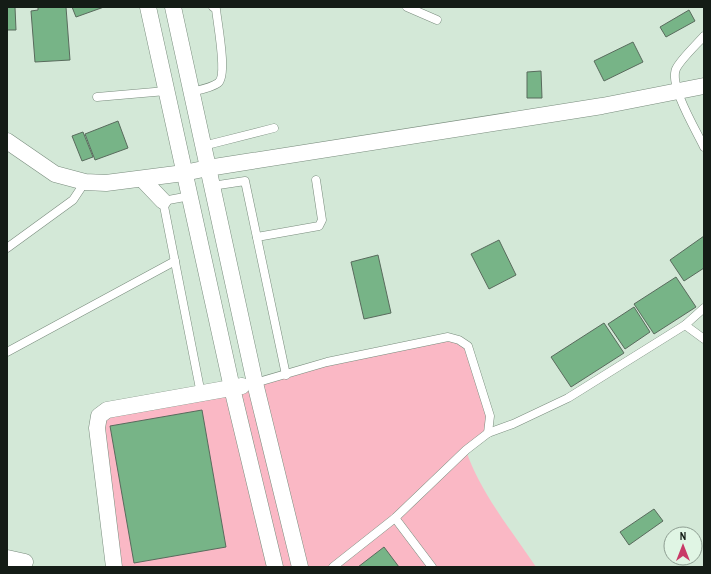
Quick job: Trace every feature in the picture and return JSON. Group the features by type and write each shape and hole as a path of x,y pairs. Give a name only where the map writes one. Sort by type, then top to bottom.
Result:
{"street":[{"path":"148,7 232,388 274,567"},
{"path":"172,7 255,383 300,567"},
{"path":"7,141 55,174 85,182 106,183 184,173 594,107 704,86"},
{"path":"142,179 163,201"},
{"path":"114,567 97,428 99,416 107,410 255,383"},
{"path":"7,558 24,562"}],"lane":[{"path":"191,92 219,83 222,78 223,67 216,9 213,7"},
{"path":"407,7 437,20"},
{"path":"704,36 676,69 675,75 677,91 704,146"},
{"path":"97,97 166,91"},
{"path":"203,146 274,128"},
{"path":"257,237 319,226 322,220 316,180"},
{"path":"212,186 245,181 286,375"},
{"path":"7,248 73,200 85,182"},
{"path":"190,196 163,201 201,394"},
{"path":"7,352 175,261"},
{"path":"333,567 395,518 466,450 488,433 512,424 568,398 685,325 704,308"},
{"path":"685,325 704,339"},
{"path":"255,383 327,362 448,337 459,340 468,346 490,416 488,433"},
{"path":"395,518 432,567"}],"shaded area":[{"path":"448,337 468,346 490,416 488,433 466,450 479,481 536,567 114,567 97,428 107,410"}],"building":[{"path":"7,7 15,7 16,30 7,30"},
{"path":"38,7 66,7 70,60 35,62 31,11 38,10"},
{"path":"72,7 104,7 76,17"},
{"path":"689,10 695,21 666,37 660,27"},
{"path":"633,42 643,62 604,81 594,61"},
{"path":"541,71 542,98 527,98 527,72"},
{"path":"118,121 128,148 95,160 85,134"},
{"path":"83,132 93,157 82,161 72,136"},
{"path":"704,236 704,268 684,281 670,260"},
{"path":"499,240 516,275 489,289 471,254"},
{"path":"378,255 391,313 364,319 351,262"},
{"path":"676,277 696,307 654,334 634,304"},
{"path":"634,307 650,332 625,349 608,324"},
{"path":"604,323 624,353 571,387 551,357"},
{"path":"202,410 226,547 134,563 110,426"},
{"path":"654,509 663,521 629,545 620,532"},
{"path":"384,547 399,567 358,567"}]}
